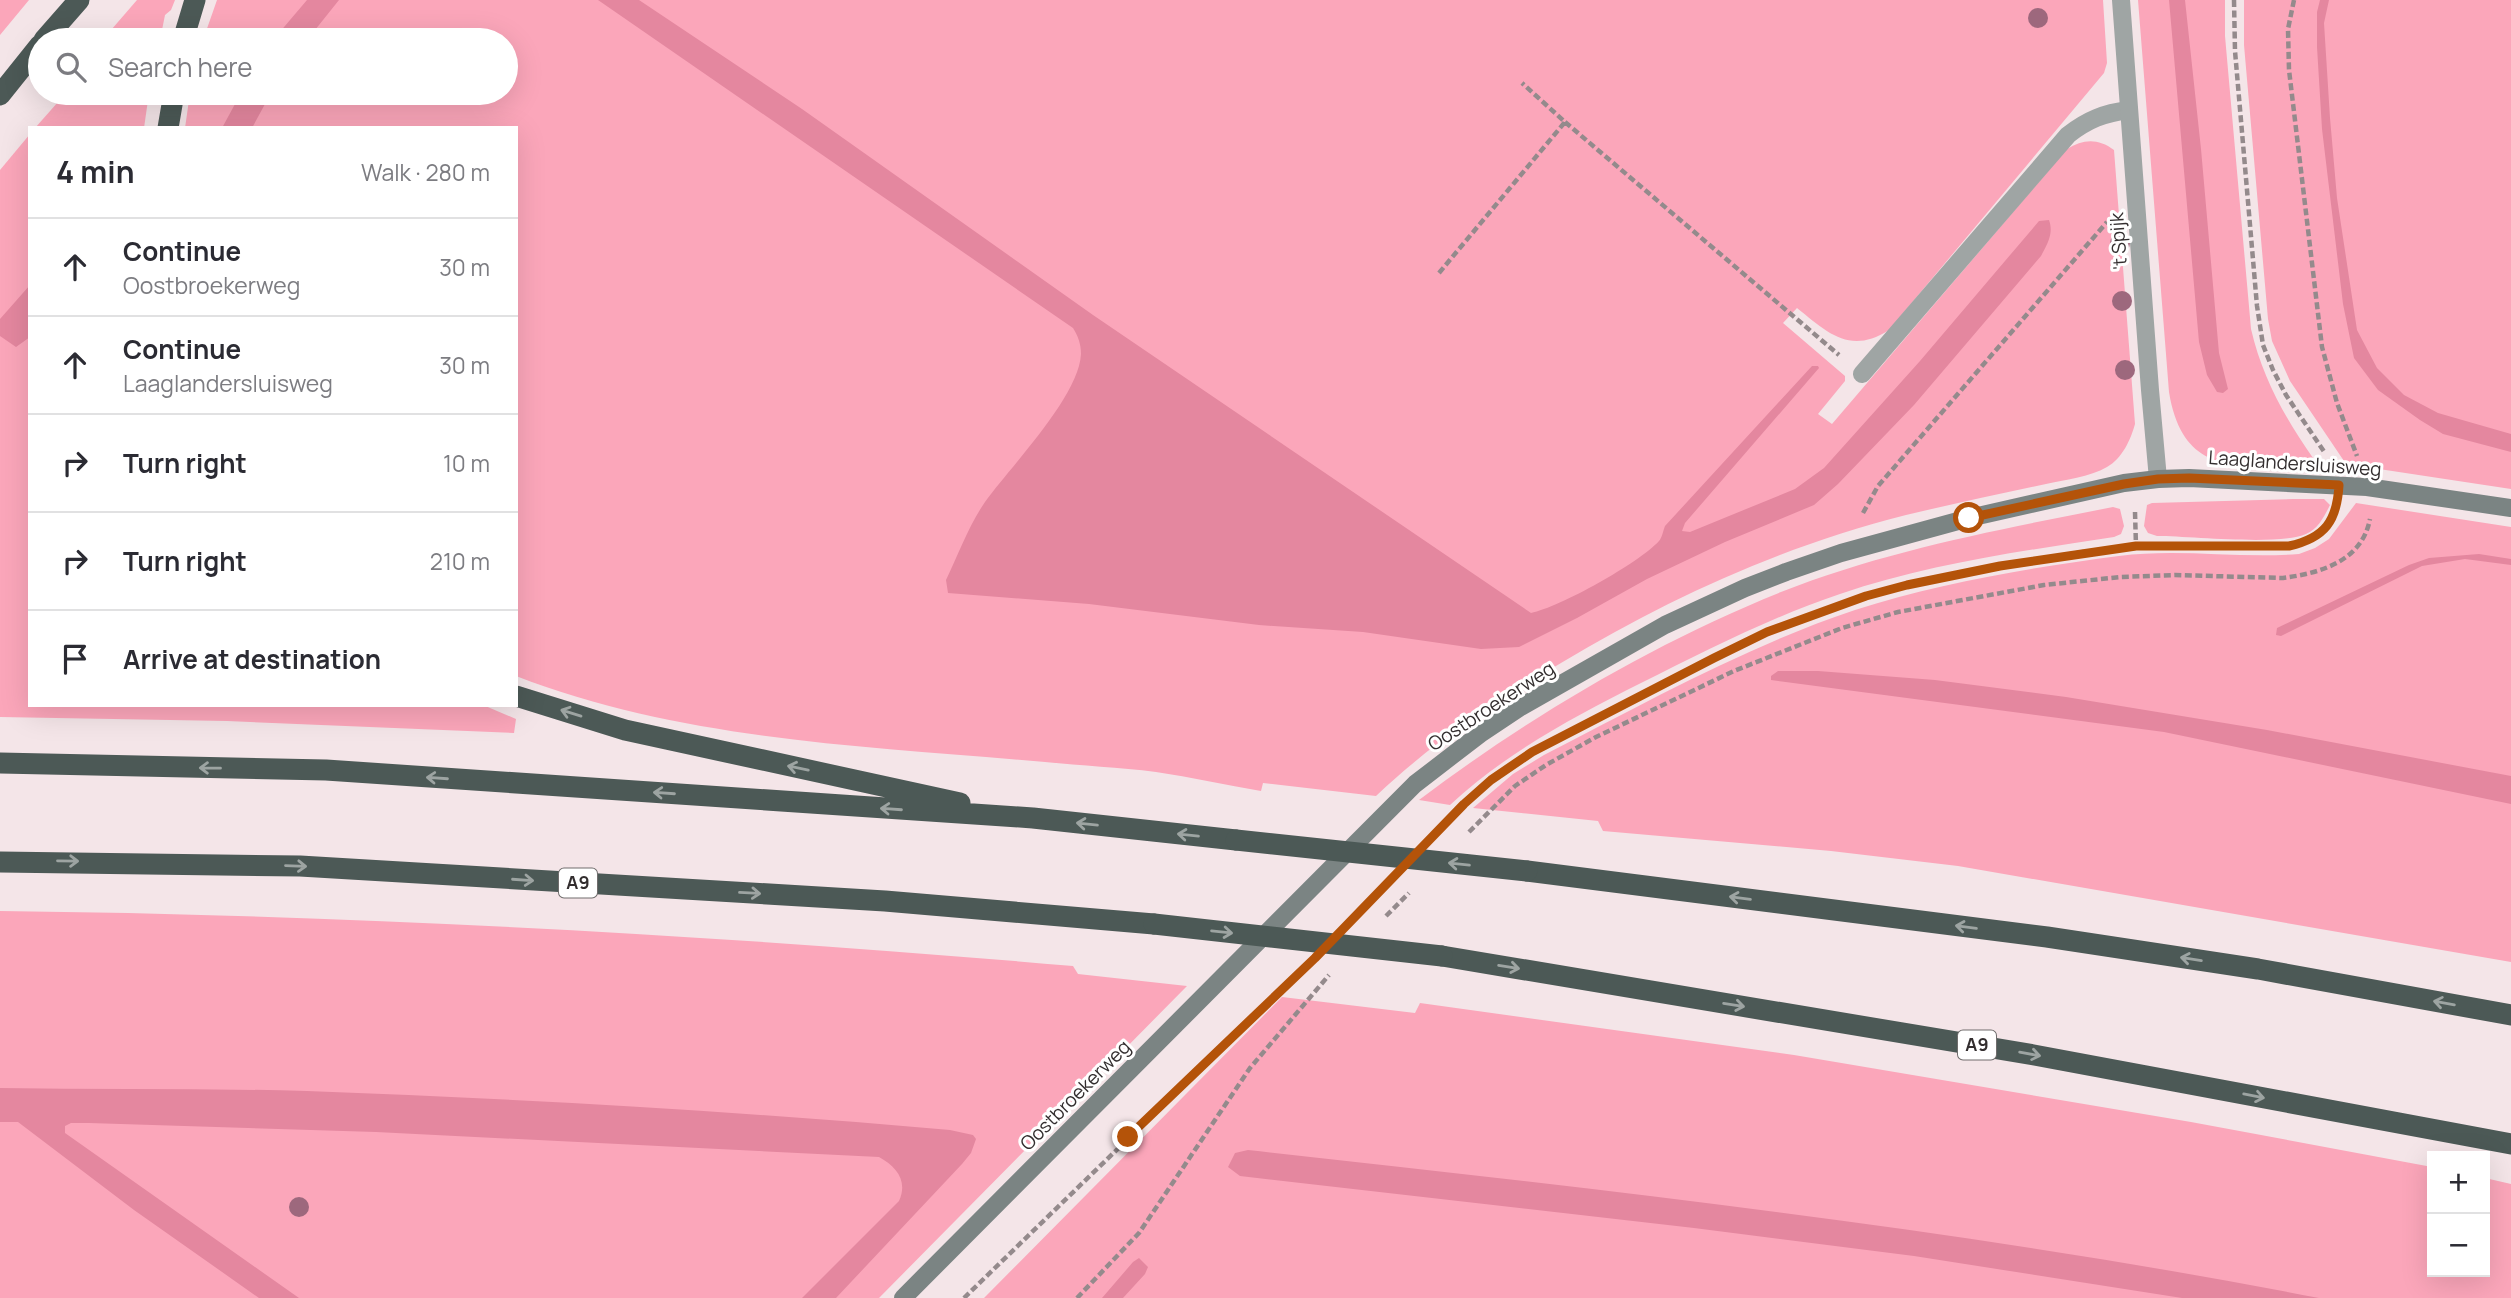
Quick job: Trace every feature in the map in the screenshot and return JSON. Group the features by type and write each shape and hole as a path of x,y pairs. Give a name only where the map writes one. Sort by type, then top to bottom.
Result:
{"highway":[{"path":"54,28 79,0"},
{"path":"187,28 195,0"},
{"path":"0,94 28,60"},
{"path":"168,126 172,105"},
{"path":"518,697 625,730 1033,818"},
{"path":"0,763 326,770 1033,818 1527,872 2047,937 2272,972 2511,1015"},
{"name":"A9","path":"0,862 314,867 885,901 1154,924 1442,956 2034,1055 2511,1144"}],"street":[{"name":"'t Spijk","path":"2121,0 2158,479"},
{"path":"1862,374 2068,135 2108,112 2129,110"},
{"name":"Laaglandersluisweg","path":"2158,479 2189,478 2367,487 2511,508"},
{"name":"Oostbroekerweg","path":"903,1298 1406,793 1447,758 1519,708 1665,625 1745,588 1841,553 1969,518 2158,479"}],"path":[{"path":"1436,833 1491,780 1532,752 1767,632 1814,614 1907,585 2083,552 2136,546 2289,546 2318,536 2334,517 2339,485 2328,456 2286,395 2263,345 2235,51 2234,0"},
{"path":"1468,833 1515,786 1596,737 1734,671 1842,628 1898,612 2044,585 2122,577 2212,575 2283,578 2335,565 2349,556 2367,533 2371,508 2367,487 2337,403 2322,347 2289,70 2288,29 2294,0"},
{"path":"1522,83 1862,374"},
{"path":"1439,273 1565,122"},
{"path":"1841,553 1878,486 2135,190"},
{"path":"1353,919 1390,881"},
{"path":"1380,922 1409,893"},
{"path":"964,1298 1306,966"},
{"path":"1077,1298 1139,1233 1250,1068 1332,972"}],"shaded area":[{"path":"0,0 29,0 0,35"},
{"path":"137,0 175,0 171,10 165,15 162,28 113,28"},
{"path":"217,0 2103,0 2107,63 2104,73 1889,330 1863,341 1851,341 1829,333 1797,308 1783,323 1845,376 1845,381 1818,414 1832,424 2067,149 2079,143 2102,143 2114,150 2135,424 2117,459 2093,473 1860,528 1771,558 1685,596 1602,639 1487,709 1420,758 1376,796 1263,783 1261,791 1142,770 844,745 710,728 644,715 580,698 518,677 518,126 185,126 188,105 518,105 518,28 207,28"},
{"path":"307,0 339,0 317,28 283,28"},
{"path":"598,0 639,0 802,109 1093,315 1531,613 1579,593 1649,550 1660,540 1665,526 1812,366 1819,368 1685,523 1682,531 1690,532 1795,489 1824,468 1920,361 2039,221 2049,220 2050,234 2041,256 1914,405 1838,484 1814,505 1725,542 1647,579 1519,647 1481,649 1363,632 1259,625 1089,604 948,593 946,580 979,511 1042,431 1069,390 1081,354 1075,331"},
{"path":"2138,0 2225,0 2225,36 2251,329 2261,364 2276,396 2313,458 2313,463 2308,467 2238,466 2218,461 2201,453 2187,440 2176,420 2169,392"},
{"path":"2169,0 2185,0 2219,353 2228,389 2223,393 2217,392 2207,375 2199,342"},
{"path":"2244,0 2511,0 2511,489 2346,464 2290,381 2272,341 2268,319 2244,45"},
{"path":"2320,0 2329,0 2324,23 2330,118 2337,198 2357,330 2377,368 2404,395 2438,413 2511,434 2511,452 2443,434 2378,390 2354,358 2343,304 2322,129 2317,47 2317,12"},
{"path":"55,105 147,105 144,126 37,126"},
{"path":"234,105 264,105 253,126 223,126"},
{"path":"28,136 28,707 488,707 516,719 514,733 227,721 0,717 0,170"},
{"path":"28,287 28,338 16,347 0,336 0,319"},
{"path":"2324,499 2330,505 2314,529 2293,538 2256,540 2157,536 2148,533 2144,526 2147,505 2152,503"},
{"path":"2356,503 2511,527 2511,962 1958,866 1831,851 1603,831 1598,821 1473,808 1513,774 1620,715 1736,658 1855,610 1986,577 2119,556 2164,553 2299,554 2329,539"},
{"path":"2113,507 2120,509 2124,526 2121,534 2114,537 1907,574 1789,613 1690,659 1565,723 1494,769 1450,805 1419,800 1504,740 1593,684 1733,612 1821,577 1903,552"},
{"path":"2479,554 2511,559 2511,565 2465,559 2422,566 2281,636 2276,635 2277,628 2409,565 2429,558"},
{"path":"1778,671 1818,671 1935,680 2066,697 2267,730 2511,776 2511,804 2164,732 1771,680 1771,676"},
{"path":"0,911 403,922 671,936 1073,966 1078,974 1187,986 879,1298 0,1298"},
{"path":"1282,997 1415,1013 1420,1003 1794,1055 2191,1122 2427,1166 2427,1277 2490,1277 2490,1179 2511,1184 2511,1298 984,1298"},
{"path":"0,1088 307,1091 548,1102 709,1111 950,1130 973,1135 976,1139 971,1153 962,1164 836,1298 802,1298 899,1201 902,1187 899,1175 879,1157 376,1132 89,1123 71,1123 65,1126 65,1133 299,1298 259,1298 134,1210 18,1122 0,1122"},
{"path":"1248,1150 1651,1196 1919,1231 2186,1273 2319,1298 2182,1298 1914,1256 1240,1176 1228,1167 1235,1153"},
{"path":"1139,1258 1148,1267 1123,1298 1102,1298 1133,1262"}],"route":[{"path":"1128,1137 1315,958 1464,804 1491,780 1532,752 1767,632 1866,596 2000,566 2113,548 2169,545 2289,546 2304,543 2318,536 2334,517 2339,485 2158,479 1969,518"}]}
